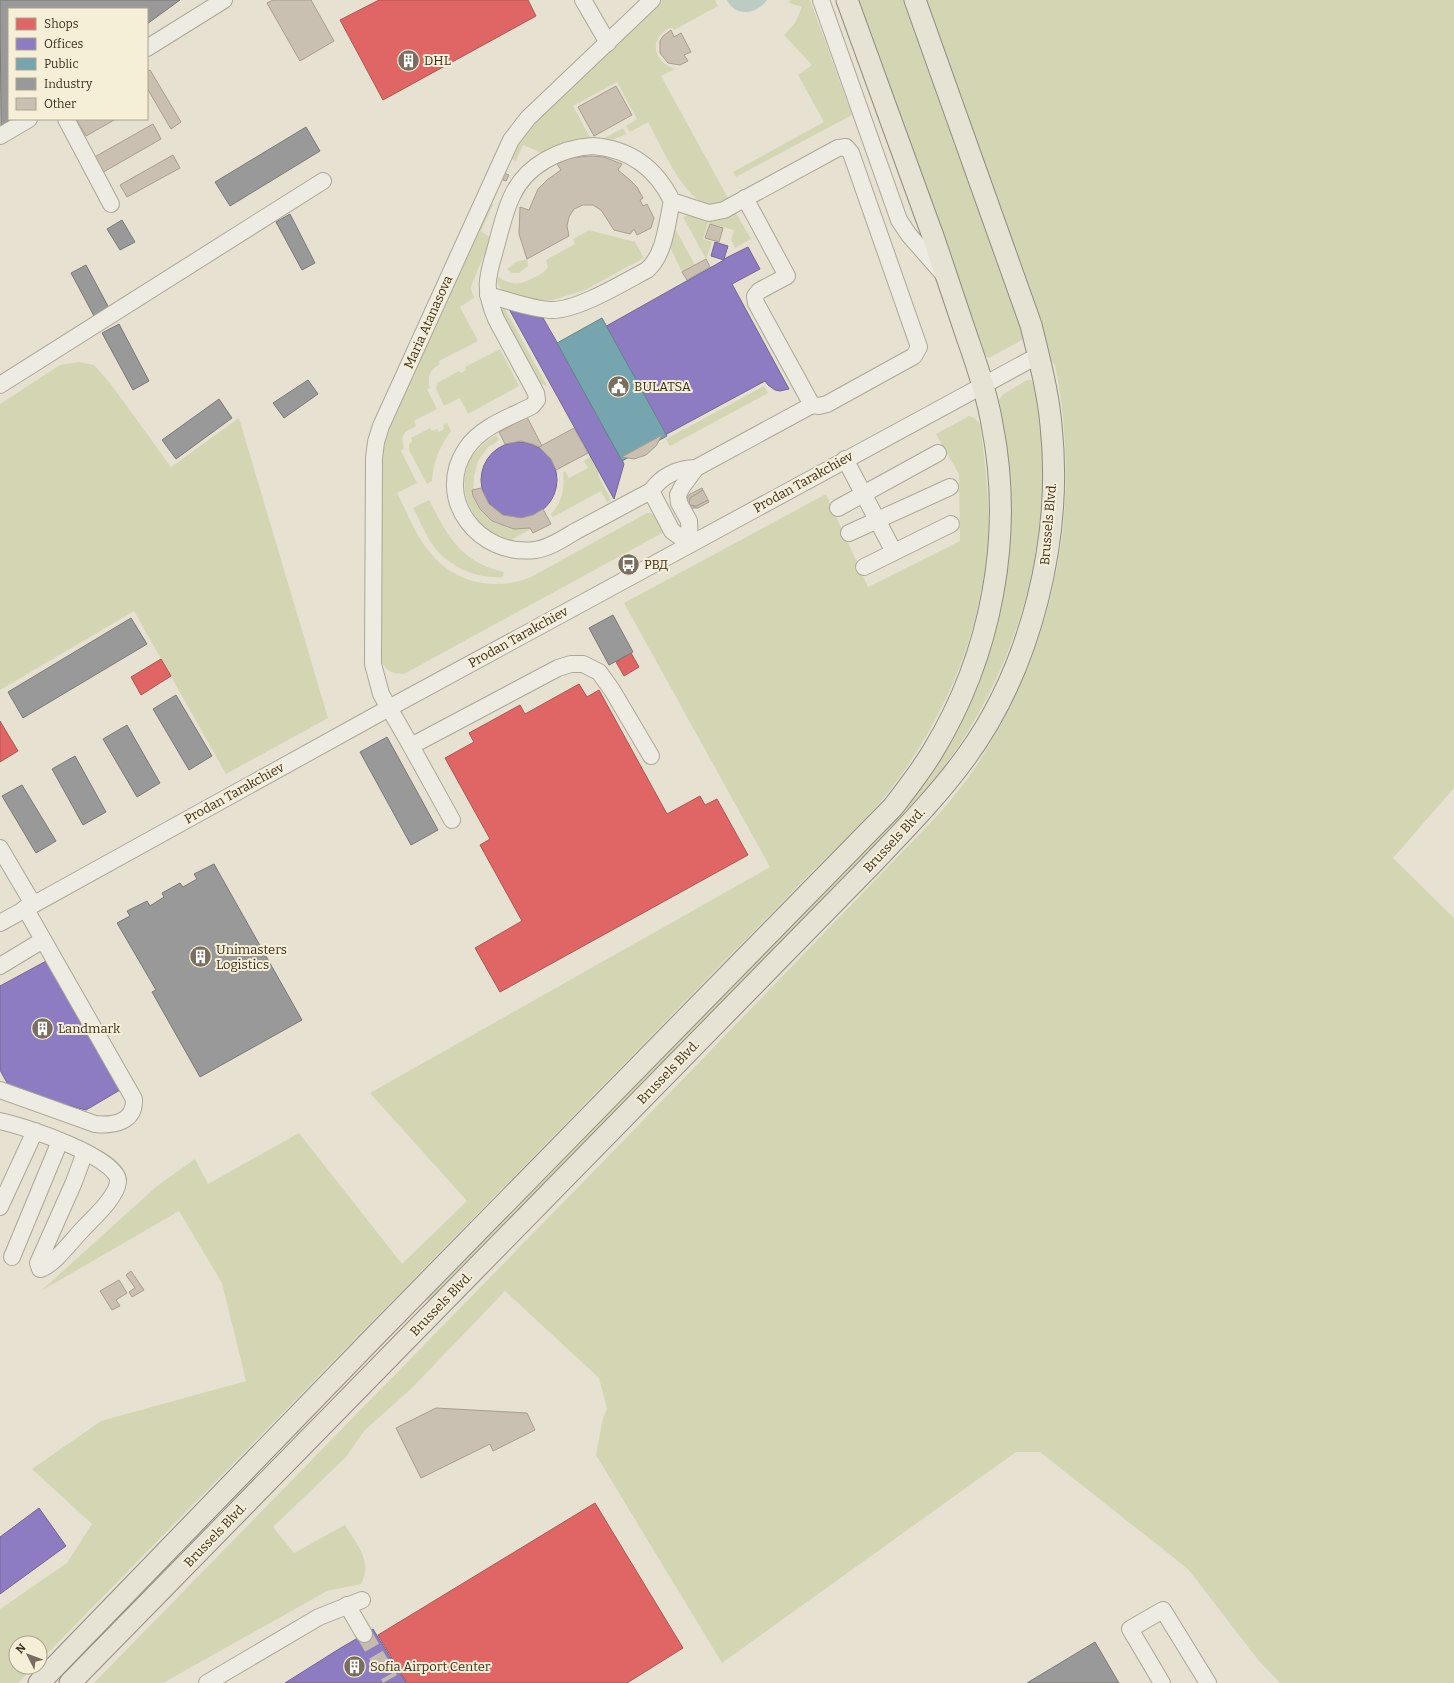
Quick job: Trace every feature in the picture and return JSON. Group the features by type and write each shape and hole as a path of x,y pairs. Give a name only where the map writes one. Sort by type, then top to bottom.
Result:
{"main road":[{"name":"Brussels Blvd.","path":"39,1683 374,1337 883,818 907,789 933,751 955,710 974,665 987,622 998,559 1001,513 1000,473 993,424 983,384 949,281 847,0"},
{"name":"Brussels Blvd.","path":"70,1683 868,868 934,798 970,751 993,712 1013,670 1028,631 1042,578 1048,547 1052,499 1051,426 1039,355 1025,307 915,0"}],"street":[{"path":"582,0 608,43"},
{"name":"Maria Atanasova","path":"452,820 381,694 374,664 374,458 376,442 381,426 511,140 518,128 652,0"},
{"path":"821,0 899,220 909,235 949,281"},
{"path":"148,47 224,1"},
{"path":"0,136 27,120"},
{"path":"67,120 111,204"},
{"path":"690,544 689,521 679,503 678,495 696,468 812,405 819,406 827,404 914,356 918,350 919,344 849,149 846,147 838,148 724,210 709,213 672,200 657,176 638,159 622,151 593,146 569,150 548,158 524,177 512,196 490,266 487,282 488,295 496,319 537,397 537,400 532,406 479,435 466,448 456,474 457,492 462,512 472,527 484,538 499,546 517,550 538,550 556,542 651,491 656,484 671,474 687,468 696,468"},
{"path":"0,386 323,181"},
{"path":"490,187 512,196"},
{"path":"745,198 787,276 759,291 755,296 756,302 812,405"},
{"path":"488,295 541,309 553,310 563,309 594,298 647,270 654,264 659,256 672,200"},
{"name":"Prodan Tarakchiev","path":"0,923 389,708 983,384 1039,355"},
{"path":"838,508 938,453"},
{"path":"846,459 894,552"},
{"path":"849,533 950,487"},
{"path":"651,491 672,530 690,544"},
{"path":"864,567 950,524"},
{"path":"411,746 558,668 572,664 583,664 599,672 612,690 651,756"},
{"path":"0,848 29,906 43,940 134,1099 133,1109 124,1121 110,1125 95,1124 0,1090"},
{"path":"0,966 43,940"},
{"path":"1,1124 34,1131 60,1140 84,1152 102,1161 115,1172 119,1180 110,1200 48,1265 40,1269 38,1263 68,1195 84,1152"},
{"path":"0,1207 34,1131"},
{"path":"12,1257 60,1140"},
{"path":"207,1683 319,1617 362,1600"},
{"path":"347,1605 364,1634"},
{"path":"1162,1683 1130,1629 1163,1610 1208,1683"}],"green space":[{"path":"662,0 715,0 718,6 674,30 672,27 664,31 656,43 656,49 661,60 675,69 661,76 728,198 712,204 707,204 698,200 681,181 673,169 648,122 630,132 626,126 637,119 617,82 573,106 591,139 566,143 542,153 523,145 516,161 509,158 516,143 532,123"},
{"path":"790,0 810,0 852,115 736,177 733,172 824,122 798,75 812,65 784,35 795,23 802,7 789,3"},
{"path":"857,0 905,0 1025,334 1022,340 989,358 984,355"},
{"path":"924,0 1454,0 1454,788 1393,858 1454,918 1454,1683 1280,1683 1259,1661 1188,1569 1040,1452 1016,1452 722,1663 596,1455 603,1418 607,1409 599,1378 505,1291 412,1388 364,1431 346,1457 273,1527 294,1553 345,1525 362,1553 364,1560 364,1576 361,1584 327,1591 163,1683 94,1683 629,1135 935,818 959,790 975,768 1006,715 1028,668 1045,620 1056,570 1064,520 1066,469 1063,417 1055,365 1052,362 1027,285"},
{"path":"623,128 626,134 606,141 599,141"},
{"path":"490,202 493,205 481,231 491,238 472,284 471,288 474,298 460,307 478,341 439,361 440,364 430,374 430,388 427,389 437,409 414,421 416,426 405,432 402,438 404,448 401,451 417,483 397,493 415,530 428,550 449,570 475,582 489,584 517,582 531,577 647,513 654,515 664,532 404,674 396,673 388,670 381,661 382,457 385,436"},
{"path":"736,213 751,239 735,248 731,240 734,230 708,223 703,239 712,242 706,259 683,217 689,215 713,221 729,217"},
{"path":"672,223 695,265 682,272 671,249"},
{"path":"589,230 635,242 644,258 585,290 553,300 534,300 506,292 498,284 497,280 499,277 508,282 521,283 541,274 548,267 546,260 575,244 573,239"},
{"path":"527,259 528,266 519,273 512,273 507,269 516,262"},
{"path":"499,305 501,309 504,307 547,386 539,383 499,310"},
{"path":"500,349 519,386 468,414 460,398 444,406 436,389 437,383 459,371 461,373 466,370 465,367"},
{"path":"79,362 94,365 110,383 171,467 239,418 328,718 226,774 134,611 0,690 0,404 60,365"},
{"path":"1027,380 1031,380 1035,386 1041,443 1042,499 1035,553 1023,607 1005,658 981,708 952,756 917,801 431,1302 427,1299 894,819 1000,606 1009,552 1011,493 1009,462 999,400 1002,395"},
{"path":"764,386 768,393 670,446 666,439"},
{"path":"969,416 975,418 980,425 988,495 988,537 985,571 970,638 958,671 928,733 890,790 856,829 794,890 48,1653 48,1635 8,1635 8,1675 26,1675 18,1683 0,1683 0,1609 67,1563 92,1524 32,1469 101,1421 246,1381 222,1283 179,1211 41,1291 157,1186 195,1159 208,1184 299,1133 402,1264 467,1201 370,1093 770,867 624,603 826,494 868,587 960,541 959,474 936,434"},
{"path":"447,423 451,431 438,454 432,481 427,484 409,450 409,445 412,441 411,438 430,428 432,431 437,429 439,432 444,429 443,425"},
{"path":"496,435 499,440 488,447 478,461 474,476 473,496 480,510 492,521 514,529 531,529 511,540 498,536 487,529 478,520 466,497 466,471 471,458 479,448"},
{"path":"590,457 611,500 607,502 601,491 553,517 551,514 558,505 562,495 564,484 563,473 565,471 569,478 588,468 584,461"},
{"path":"429,500 450,536 466,555 489,568 504,572 503,577 484,576 465,571 448,561 434,547 413,508"}],"shaded area":[{"path":"727,0 767,0 763,5 752,11 741,12 731,6"}],"building: Shops":[{"name":"DHL","path":"379,0 528,0 536,16 383,100 340,20"},
{"path":"631,653 639,667 624,676 616,662"},
{"path":"161,659 171,676 141,695 131,677"},
{"path":"579,684 587,697 599,690 667,814 700,796 705,805 717,799 748,855 500,992 475,948 522,921 480,845 490,839 445,758 474,742 469,733 520,705 525,714"},
{"path":"0,721 18,751 0,762"},
{"path":"595,1503 683,1648 627,1683 407,1683 378,1635"}],"building: Offices":[{"path":"715,242 728,246 724,259 748,247 760,269 732,284 789,389 780,391 775,390 765,381 653,440 644,450 632,452 621,458 624,464 614,499 509,309 543,318 562,351 724,260 711,256"},
{"path":"519,442 534,445 546,453 554,465 557,480 554,495 546,507 534,515 519,518 504,515 492,507 484,495 481,480 484,465 492,453 504,445"},
{"name":"Landmark","path":"48,960 120,1090 86,1110 11,1090 0,1070 0,986"},
{"path":"39,1508 66,1546 0,1594 0,1537"},
{"name":"Sofia Airport Center","path":"373,1629 406,1683 285,1683 339,1649"}],"building: Public":[{"path":"602,318 667,436 622,461 557,343"}],"building: Industry":[{"path":"0,0 180,0 148,23 148,8 8,8 8,120 18,120 13,123 1,126"},
{"path":"306,127 320,151 230,206 215,182"},
{"path":"290,214 315,263 302,270 276,222"},
{"path":"122,220 135,242 120,250 107,229"},
{"path":"86,265 109,308 94,316 71,273"},
{"path":"119,324 149,381 133,390 102,333"},
{"path":"308,380 318,394 284,418 273,403"},
{"path":"219,399 232,418 176,459 162,440"},
{"path":"613,615 633,652 609,665 589,628"},
{"path":"131,618 147,644 23,718 8,692"},
{"path":"176,695 212,756 189,770 153,709"},
{"path":"127,725 160,783 137,797 103,739"},
{"path":"387,737 438,830 411,845 360,752"},
{"path":"75,756 106,812 83,825 52,769"},
{"path":"22,785 56,841 36,853 2,796"},
{"name":"Unimasters Logistics","path":"214,864 302,1020 200,1077 152,992 156,990 117,923 130,916 127,911 147,901 150,906 164,897 162,893 180,883 183,887 197,879 194,874"},
{"path":"1095,1642 1119,1683 1027,1683"}],"building: Other":[{"path":"273,0 311,0 334,41 300,61 267,3"},
{"path":"671,30 674,37 681,33 691,52 684,55 688,61 680,65 668,63 660,53 660,41 663,36"},
{"path":"150,70 181,122 171,129 148,90 148,71"},
{"path":"616,86 632,115 594,136 578,107"},
{"path":"77,120 114,120 86,136"},
{"path":"153,124 161,139 100,174 91,159"},
{"path":"173,155 180,168 127,197 120,185"},
{"path":"590,156 604,157 622,164 618,170 637,187 643,198 640,200 643,206 647,204 654,218 651,228 637,235 634,229 630,234 614,230 601,210 593,205 583,205 574,209 569,217 567,226 569,236 527,259 519,234 520,207 529,210 538,189 547,180 561,170 557,164 570,158"},
{"path":"504,173 509,175 506,181 501,179"},
{"path":"710,224 723,228 719,242 705,238"},
{"path":"706,259 710,267 687,280 682,272"},
{"path":"527,417 542,446 539,447 521,441 505,444 499,432"},
{"path":"574,428 588,453 556,470 551,459 539,447"},
{"path":"662,435 656,446 646,455 634,459 622,457"},
{"path":"481,488 489,504 503,515 521,518 533,515 543,509 551,524 533,533 530,528 514,529 492,521 480,509 473,496 472,490"},
{"path":"702,488 703,490 690,498 689,503 694,507 708,500 709,502 698,508 690,508 686,500 687,498 690,494"},
{"path":"703,490 708,500 696,506 690,505 690,498"},
{"path":"131,1271 144,1290 132,1297 129,1292 135,1288 126,1275"},
{"path":"119,1280 127,1293 116,1300 120,1306 112,1310 100,1291"},
{"path":"436,1408 527,1413 535,1430 493,1451 490,1444 421,1478 396,1428"}],"tunnel":[{"path":"364,1634 390,1679"}],"place":[{"name":"DHL","path":"409,60"},
{"name":"BULATSA","path":"618,386"},
{"name":"РВД","path":"628,564"},
{"name":"Unimasters Logistics","path":"201,956"},
{"name":"Landmark","path":"43,1028"},
{"name":"Sofia Airport Center","path":"354,1666"}]}
